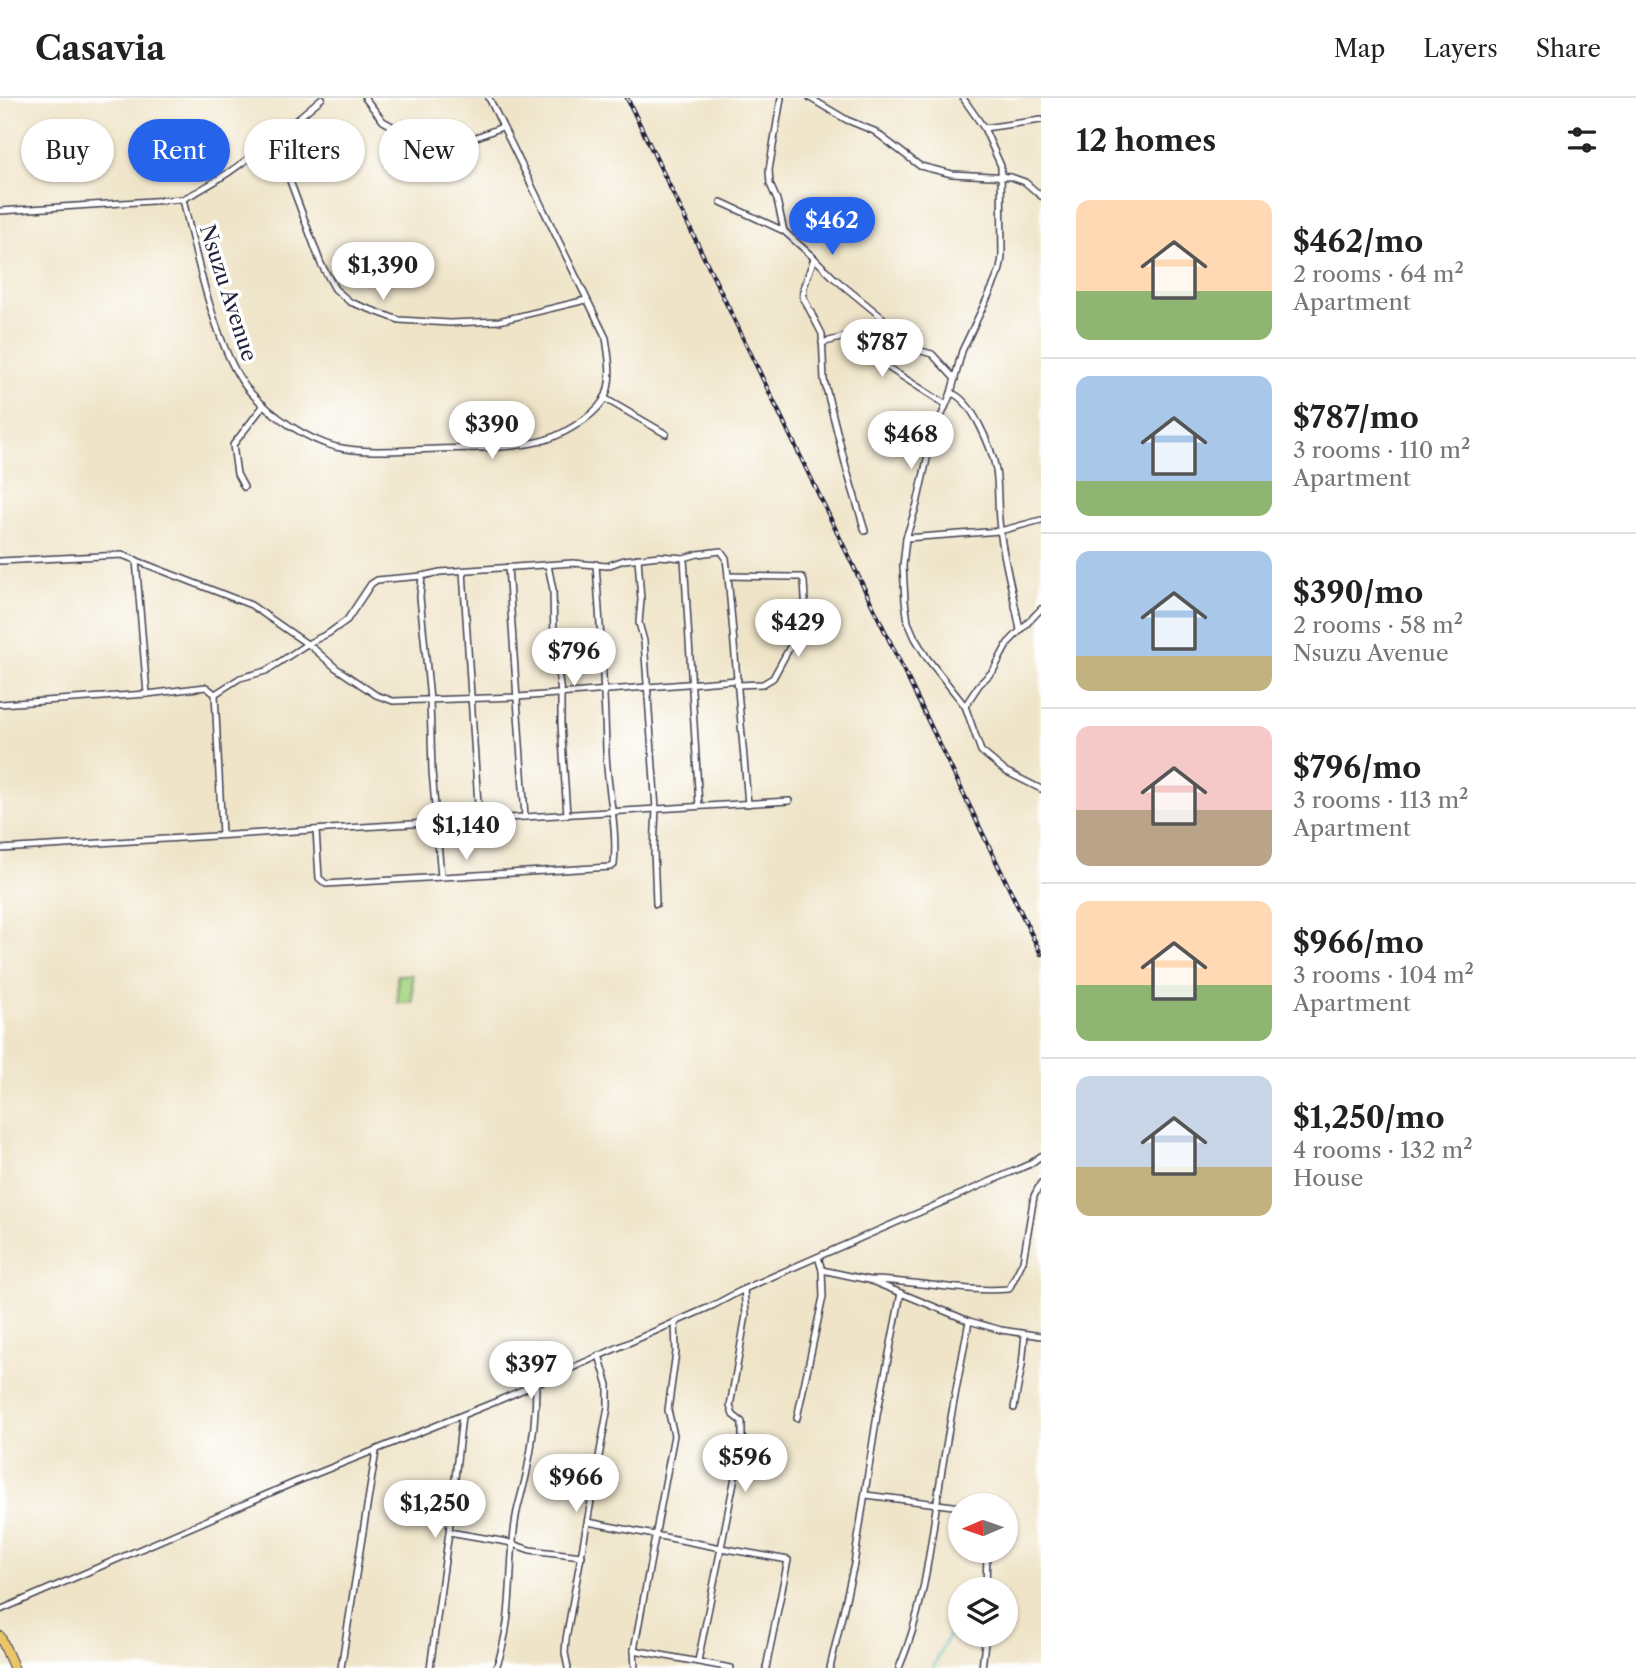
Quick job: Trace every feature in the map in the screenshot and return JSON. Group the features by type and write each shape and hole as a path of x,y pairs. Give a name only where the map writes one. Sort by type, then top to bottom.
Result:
{"main road":[{"path":"0,1636 14,1668"}],"street":[{"path":"297,119 322,98"},
{"path":"365,98 383,121 392,127 444,143 464,142 502,127"},
{"path":"489,98 606,338 610,368 604,398 666,434"},
{"path":"781,98 769,170 770,184 777,200 784,231"},
{"path":"810,98 847,120 874,131 920,166 952,174 1012,177 1041,195"},
{"path":"963,98 984,128 1001,166 1000,269 967,340 951,393 931,441 917,504 906,538 903,566 908,622 927,658 965,706 981,751 1005,771 1041,789"},
{"path":"984,128 1041,120"},
{"path":"0,211 183,200 201,191 244,160"},
{"path":"290,182 321,264 335,289 350,302 399,320 450,323 499,321 586,300"},
{"name":"Nsuzu Avenue","path":"183,200 230,362 249,391 304,434 336,447 384,451 498,447 539,442 562,432 595,411 604,398"},
{"path":"721,202 784,231 834,278 895,328 907,344 932,355 955,379"},
{"path":"814,258 803,297 819,326 824,380 865,531"},
{"path":"822,343 844,337 855,340 884,365 945,404"},
{"path":"951,393 960,397 975,418 996,470 1000,531 1020,630"},
{"path":"244,487 237,474 233,445 264,405"},
{"path":"906,538 1000,531 1041,520"},
{"path":"215,694 240,678 265,671 307,643 329,633 347,620 371,583 377,580 508,567 607,565 638,558 684,558 721,551 726,558 728,576 748,804"},
{"path":"0,561 122,555 242,600 307,643 336,668 386,699 430,700 518,697 693,682 763,684 773,678 791,645 807,629 804,582 802,577 728,576"},
{"path":"638,558 641,600 639,623 644,641 656,809 656,904"},
{"path":"684,558 699,807"},
{"path":"136,561 147,694"},
{"path":"316,830 318,878 322,883 611,867 615,861 613,812 606,754 606,689 601,656 596,564"},
{"path":"548,565 553,590 554,643 561,693 567,815"},
{"path":"508,567 525,817"},
{"path":"463,571 479,820"},
{"path":"422,576 420,597 430,700 432,771 441,877"},
{"path":"965,706 979,684 993,671 1000,655 1041,609"},
{"path":"0,704 147,694 206,687 215,694 222,835"},
{"path":"0,849 789,801"},
{"path":"0,1610 293,1483 536,1384 1041,1157"},
{"path":"822,1270 869,1280 953,1288 1009,1289 1023,1261 1034,1196 1041,1184"},
{"path":"797,1418 822,1297 822,1270 818,1257"},
{"path":"869,1280 969,1321 1001,1330 1041,1336"},
{"path":"698,1661 742,1441 742,1422 733,1415 730,1406 747,1315 744,1289"},
{"path":"830,1668 854,1564 877,1415 901,1293"},
{"path":"899,1668 921,1598 931,1553 937,1503 969,1321"},
{"path":"635,1668 634,1650 674,1435 668,1410 676,1352 675,1322"},
{"path":"1014,1408 1025,1334"},
{"path":"568,1668 566,1639 608,1407 608,1385 599,1355"},
{"path":"496,1668 508,1625 516,1512 536,1418 536,1384"},
{"path":"430,1668 462,1416"},
{"path":"341,1668 376,1451"},
{"path":"866,1495 948,1505"},
{"path":"588,1522 788,1560 766,1668"},
{"path":"449,1532 492,1539 530,1550 582,1556"},
{"path":"982,1668 984,1647"},
{"path":"634,1650 731,1668"}],"green space":[{"path":"397,975 412,975 413,1003 398,1003"}],"waterway":[{"path":"933,1668 948,1637"}],"railway":[{"path":"627,98 1041,954"}]}
